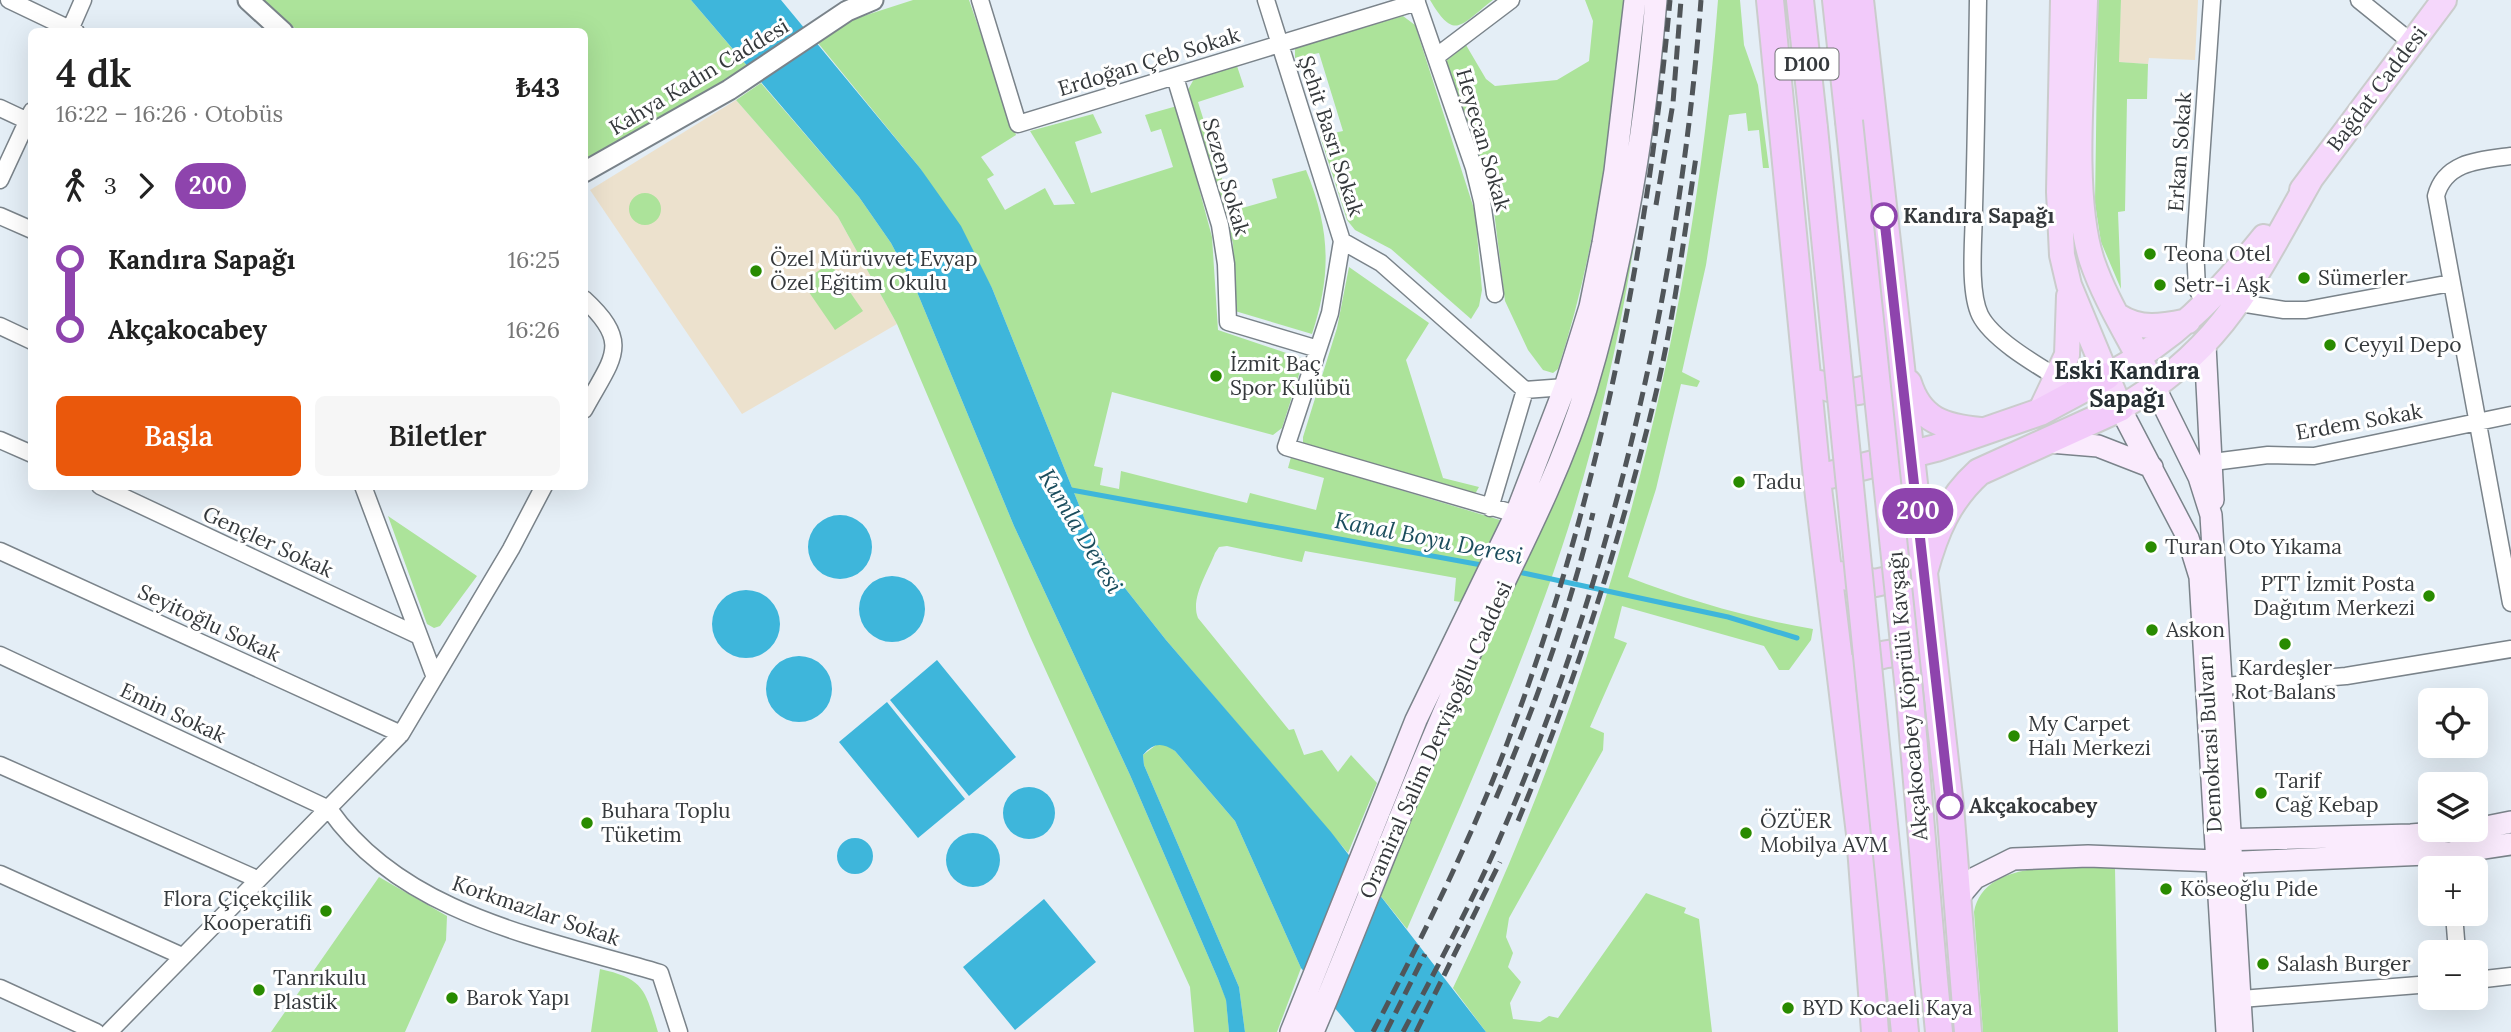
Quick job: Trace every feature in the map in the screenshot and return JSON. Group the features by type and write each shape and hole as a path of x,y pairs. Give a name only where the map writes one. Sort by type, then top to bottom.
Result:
{"highway":[{"path":"1770,0 1818,488 1860,834 1875,1032"},
{"name":"Akçakocabey Köprülü Kavşağı","path":"1800,0 1905,1032"},
{"name":"Akçakocabey Köprülü Kavşağı","path":"1836,0 1910,700 1939,1032"},
{"path":"1860,0 1912,452 1958,898 1968,1032"},
{"path":"1809,379 1828,388 1862,392 1884,380 1900,356"},
{"path":"1900,356 1913,399 1926,413 1949,428 1986,431"},
{"path":"1818,488 1832,472 1936,448 2121,387"},
{"path":"1924,572 1934,536 1961,488 1979,471 2049,442 2121,387"},
{"path":"1828,570 1846,578 1875,583 1924,572"},
{"path":"1842,682 1854,669 1880,655 1911,653 1934,664"}],"main road":[{"name":"Oramiral Salim Dervişoğllu Caddesi","path":"1518,524 1590,307 1617,158 1635,0"},
{"name":"Oramiral Salim Dervişoğllu Caddesi","path":"1394,801 1518,524 1584,393 1608,311 1639,147 1656,0"},
{"path":"2039,412 2067,355 2069,285 2059,219 2063,0"},
{"path":"2085,0 2084,210 2093,262 2140,358"},
{"name":"Bağdat Caddesi","path":"2311,178 2444,0"},
{"path":"2121,387 2205,345 2240,303 2311,178"},
{"path":"2121,387 2140,358 2197,313 2311,178"},
{"path":"2069,285 2121,387 2206,470"},
{"path":"2119,316 2136,325 2151,327 2197,313"},
{"path":"2205,345 2206,470"},
{"path":"2121,387 2140,358"},
{"path":"2121,387 2157,418 2201,499 2213,528"},
{"name":"Demokrasi Bulvarı","path":"2121,387 2152,467 2188,538 2200,577 2224,851 2233,999 2242,1032"},
{"path":"2049,442 2098,446 2152,467"},
{"name":"Demokrasi Bulvarı","path":"2206,470 2213,528 2224,686 2224,851"},
{"name":"Oramiral Salim Dervişoğllu Caddesi","path":"1291,1032 1319,991 1394,801 1444,662 1486,598"},
{"path":"2488,827 2511,822"},
{"path":"1958,898 1975,878 2013,859 2224,851 2418,834"},
{"path":"2467,856 2511,845"},
{"path":"2224,851 2418,859"},
{"name":"Oramiral Salim Dervişoğllu Caddesi","path":"1313,1032 1319,991"},
{"name":"Demokrasi Bulvarı","path":"2227,1032 2233,999"}],"street":[{"path":"9,0 66,28"},
{"path":"73,28 83,0"},
{"path":"248,0 279,28"},
{"name":"Kahya Kadın Caddesi","path":"588,171 729,90 847,11 873,0"},
{"name":"Erdoğan Çeb Sokak","path":"980,0 1018,124 1175,78 1416,1"},
{"name":"Şehit Basri Sokak","path":"1266,0 1342,241 1333,301 1286,447 1490,508"},
{"path":"1437,56 1511,0"},
{"path":"1978,0 1974,253 1976,303 1986,323 2029,360 2058,378"},
{"name":"Erkan Sokak","path":"2197,313 2195,258 2212,0"},
{"path":"2359,0 2412,42"},
{"name":"Heyecan Sokak","path":"1416,1 1437,56 1482,201 1495,294"},
{"name":"Sezen Sokak","path":"1175,78 1220,225 1226,264 1228,322 1318,349"},
{"path":"0,108 28,117"},
{"path":"0,180 28,122"},
{"path":"2511,156 2456,168 2439,186 2436,196 2511,603"},
{"path":"0,216 28,228"},
{"path":"1342,241 1381,263 1525,390 1565,387"},
{"path":"2240,303 2284,310 2306,310 2451,283"},
{"path":"588,303 613,330 614,347 588,402"},
{"path":"0,326 28,339"},
{"path":"1518,524 1490,508 1525,390"},
{"name":"Erdem Sokak","path":"2206,470 2268,455 2314,456 2511,415"},
{"path":"0,440 28,452"},
{"name":"Gençler Sokak","path":"109,490 417,635"},
{"path":"364,490 434,675"},
{"path":"109,1032 401,734 511,549 542,490"},
{"name":"Seyitoğlu Sokak","path":"0,551 401,734"},
{"path":"2224,686 2346,676 2511,649"},
{"name":"Emin Sokak","path":"0,655 328,808"},
{"path":"0,765 257,879"},
{"name":"Korkmazlar Sokak","path":"328,808 348,837 376,863 432,897 516,930 660,973 679,1032"},
{"path":"0,874 182,956"},
{"path":"2488,979 2511,976"},
{"path":"2233,999 2418,985"},
{"path":"0,988 96,1032"}],"shaded area":[{"path":"2121,0 2198,0 2195,60 2149,58 2148,64 2118,62"},
{"name":"Özel Mürüvvet Evyap Özel Eğitim Okulu","path":"736,100 838,217 897,324 742,414 590,190"}],"green space":[{"path":"264,0 691,0 748,67 588,158 588,28 295,28"},
{"path":"913,0 969,0 1016,135 981,157 994,175 987,179 1005,210 1045,188 1054,205 1075,204 1030,131 1093,114 1102,133 1075,142 1091,193 1173,167 1161,129 1151,132 1145,115 1177,106 1212,237 1218,330 1304,359 1282,428 1273,435 1112,392 1094,466 1103,468 1100,485 1119,489 1121,471 1247,503 1250,493 1316,510 1324,478 1288,468 1291,457 1500,520 1461,602 1454,601 1456,578 1305,551 1302,562 1227,546 1219,547 1215,553 1198,594 1198,618 1289,730 1294,729 1304,755 1322,750 1338,772 1351,755 1377,783 1348,853 1166,640 1113,573 1087,525 992,288 920,168 818,43 851,20"},
{"path":"1430,0 1493,0 1465,22 1452,25"},
{"path":"1585,0 1624,0 1608,140 1593,232 1572,324 1558,369 1553,373 1543,370 1528,350 1505,301 1493,203 1446,61 1466,45 1486,79 1495,86 1557,80 1589,61 1593,21"},
{"path":"1718,0 1740,0 1744,45 1758,85 1769,168 1763,168 1759,130 1748,131 1746,113 1729,115 1706,265 1682,372 1700,381 1697,387 1681,384 1656,489 1628,577 1719,608 1813,629 1811,640 1789,670 1779,670 1764,646 1622,606 1614,638 1627,643 1590,727 1604,733 1603,750 1509,918 1506,937 1513,953 1508,967 1521,982 1510,1003 1513,1019 1540,1022 1549,1016 1558,1018 1646,893 1686,908 1684,913 1699,919 1712,1032 1486,1032 1453,988 1506,870 1554,750 1596,629 1632,506 1662,382 1687,256 1705,129"},
{"path":"2098,0 2121,0 2119,62 2148,64 2147,99 2127,99 2125,211 2118,212 2121,289 2101,242 2095,203"},
{"path":"1403,16 1415,25 1475,212 1482,290 1479,306 1471,319 1391,249 1355,230 1347,220 1320,136 1343,131 1319,53 1295,58 1295,47"},
{"path":"1237,66 1244,87 1198,102 1232,211 1277,198 1272,179 1306,170 1320,212 1326,251 1323,291 1312,334 1235,311 1233,243 1185,95 1194,79"},
{"path":"761,83 859,197 891,243 917,292 1014,526 1130,775 1218,979 1226,999 1229,1032 1194,1032 1190,987 1030,636 897,324 838,217 736,100"},
{"path":"645,193 657,197 661,209 657,221 645,225 633,221 629,209 633,197"},
{"path":"1641,199 1625,300 1604,400 1562,548 1496,722 1407,929 1380,895 1440,742 1518,578 1593,402 1621,303"},
{"path":"830,263 863,311 835,330 802,282"},
{"path":"1349,267 1429,323 1406,360 1443,478 1479,487 1475,494 1303,446 1303,437 1337,328"},
{"path":"388,516 477,576 440,626 434,628 427,624"},
{"path":"1165,744 1175,751 1235,821 1301,968 1277,1032 1245,1032 1239,987 1144,765 1143,755 1156,745"},
{"path":"2061,867 2115,868 2118,1032 1983,1032 1974,912 1978,899 1996,881 2008,875"},
{"path":"379,877 447,916 446,940 405,1032 271,1032"},
{"path":"600,969 626,977 641,988 658,1032 591,1032"}],"water":[{"name":"Kumla Deresi","path":"691,0 781,0 920,168 961,226 992,288 1087,525 1113,573 1166,640 1331,832 1486,1032 1355,1032 1301,968 1235,821 1175,751 1162,745 1154,746 1143,755 1144,765 1239,987 1245,1032 1229,1032 1226,1000 1218,979 1130,775 1014,526 917,292 891,243 859,197"},
{"path":"834,515 846,515 863,524 870,535 870,559 863,570 846,579 834,579 822,574 813,565 808,553 808,541 813,529 822,520"},
{"path":"892,576 905,578 915,586 923,596 923,622 915,632 905,640 892,642 879,640 869,632 861,622 859,609 861,596 869,586 879,578"},
{"path":"739,590 753,590 765,595 775,605 780,624 775,643 765,653 753,658 739,658 727,653 717,643 712,631 712,617 717,605 727,595"},
{"path":"792,656 806,656 818,661 827,670 832,689 830,702 823,713 806,722 792,722 780,717 771,708 766,696 766,682 771,670 780,661"},
{"path":"937,660 1016,757 969,796 890,700"},
{"path":"887,702 965,799 918,838 839,742"},
{"path":"1029,787 1039,789 1047,795 1053,803 1053,823 1047,831 1039,837 1029,839 1019,837 1011,831 1005,823 1003,813 1005,803 1011,795 1019,789"},
{"path":"973,833 992,841 1000,860 992,879 973,887 954,879 946,860 954,841"},
{"path":"855,838 868,843 873,856 868,869 855,874 842,869 837,856 842,843"},
{"path":"1044,899 1096,962 1015,1030 963,967"}],"waterway":[{"name":"Kanal Boyu Deresi","path":"1066,489 1487,566"},
{"name":"Kanal Boyu Deresi","path":"1514,571 1728,617 1797,638"}],"railway":[{"path":"1373,1032 1445,888 1494,778 1540,651 1568,560 1593,468 1632,283 1648,189 1670,0"},
{"path":"1656,205 1673,103 1681,0"},
{"path":"1403,1032 1496,847 1537,746 1574,643 1606,538 1634,432 1657,325 1691,109 1701,0"},
{"path":"1518,821 1559,717 1595,612 1641,451 1668,337 1696,157"},
{"path":"1496,798 1551,657 1574,586 1593,513"},
{"path":"1416,1032 1500,862"},
{"path":"1386,1032 1425,954"}],"bus line":[{"name":"200","path":"1884,216 1950,806"}],"place":[{"name":"Kandıra Sapağı","path":"1884,216"},
{"name":"Teona Otel","path":"2150,254"},
{"name":"Özel Mürüvvet Evyap Özel Eğitim Okulu","path":"756,271"},
{"name":"Sümerler","path":"2304,278"},
{"name":"Setr-i Aşk","path":"2160,285"},
{"name":"Ceyyıl Depo","path":"2330,345"},
{"name":"İzmit Baç Spor Kulübü","path":"1216,376"},
{"name":"Tadu","path":"1739,482"},
{"name":"Turan Oto Yıkama","path":"2151,547"},
{"name":"PTT İzmit Posta Dağıtım Merkezi","path":"2429,596"},
{"name":"Askon","path":"2152,630"},
{"name":"Kardeşler Rot Balans","path":"2285,644"},
{"name":"My Carpet Halı Merkezi","path":"2014,736"},
{"name":"Tarif Cağ Kebap","path":"2261,793"},
{"name":"Akçakocabey","path":"1950,806"},
{"name":"Buhara Toplu Tüketim","path":"587,823"},
{"name":"ÖZÜER Mobilya AVM","path":"1746,833"},
{"name":"Köseoğlu Pide","path":"2166,889"},
{"name":"Flora Çiçekçilik Kooperatifi","path":"326,911"},
{"name":"Salash Burger","path":"2263,964"},
{"name":"Tanrıkulu Plastik","path":"259,990"},
{"name":"Barok Yapı","path":"452,998"},
{"name":"BYD Kocaeli Kaya","path":"1788,1008"}],"district":[{"name":"Eski Kandıra Sapağı","path":"2127,385"}]}
